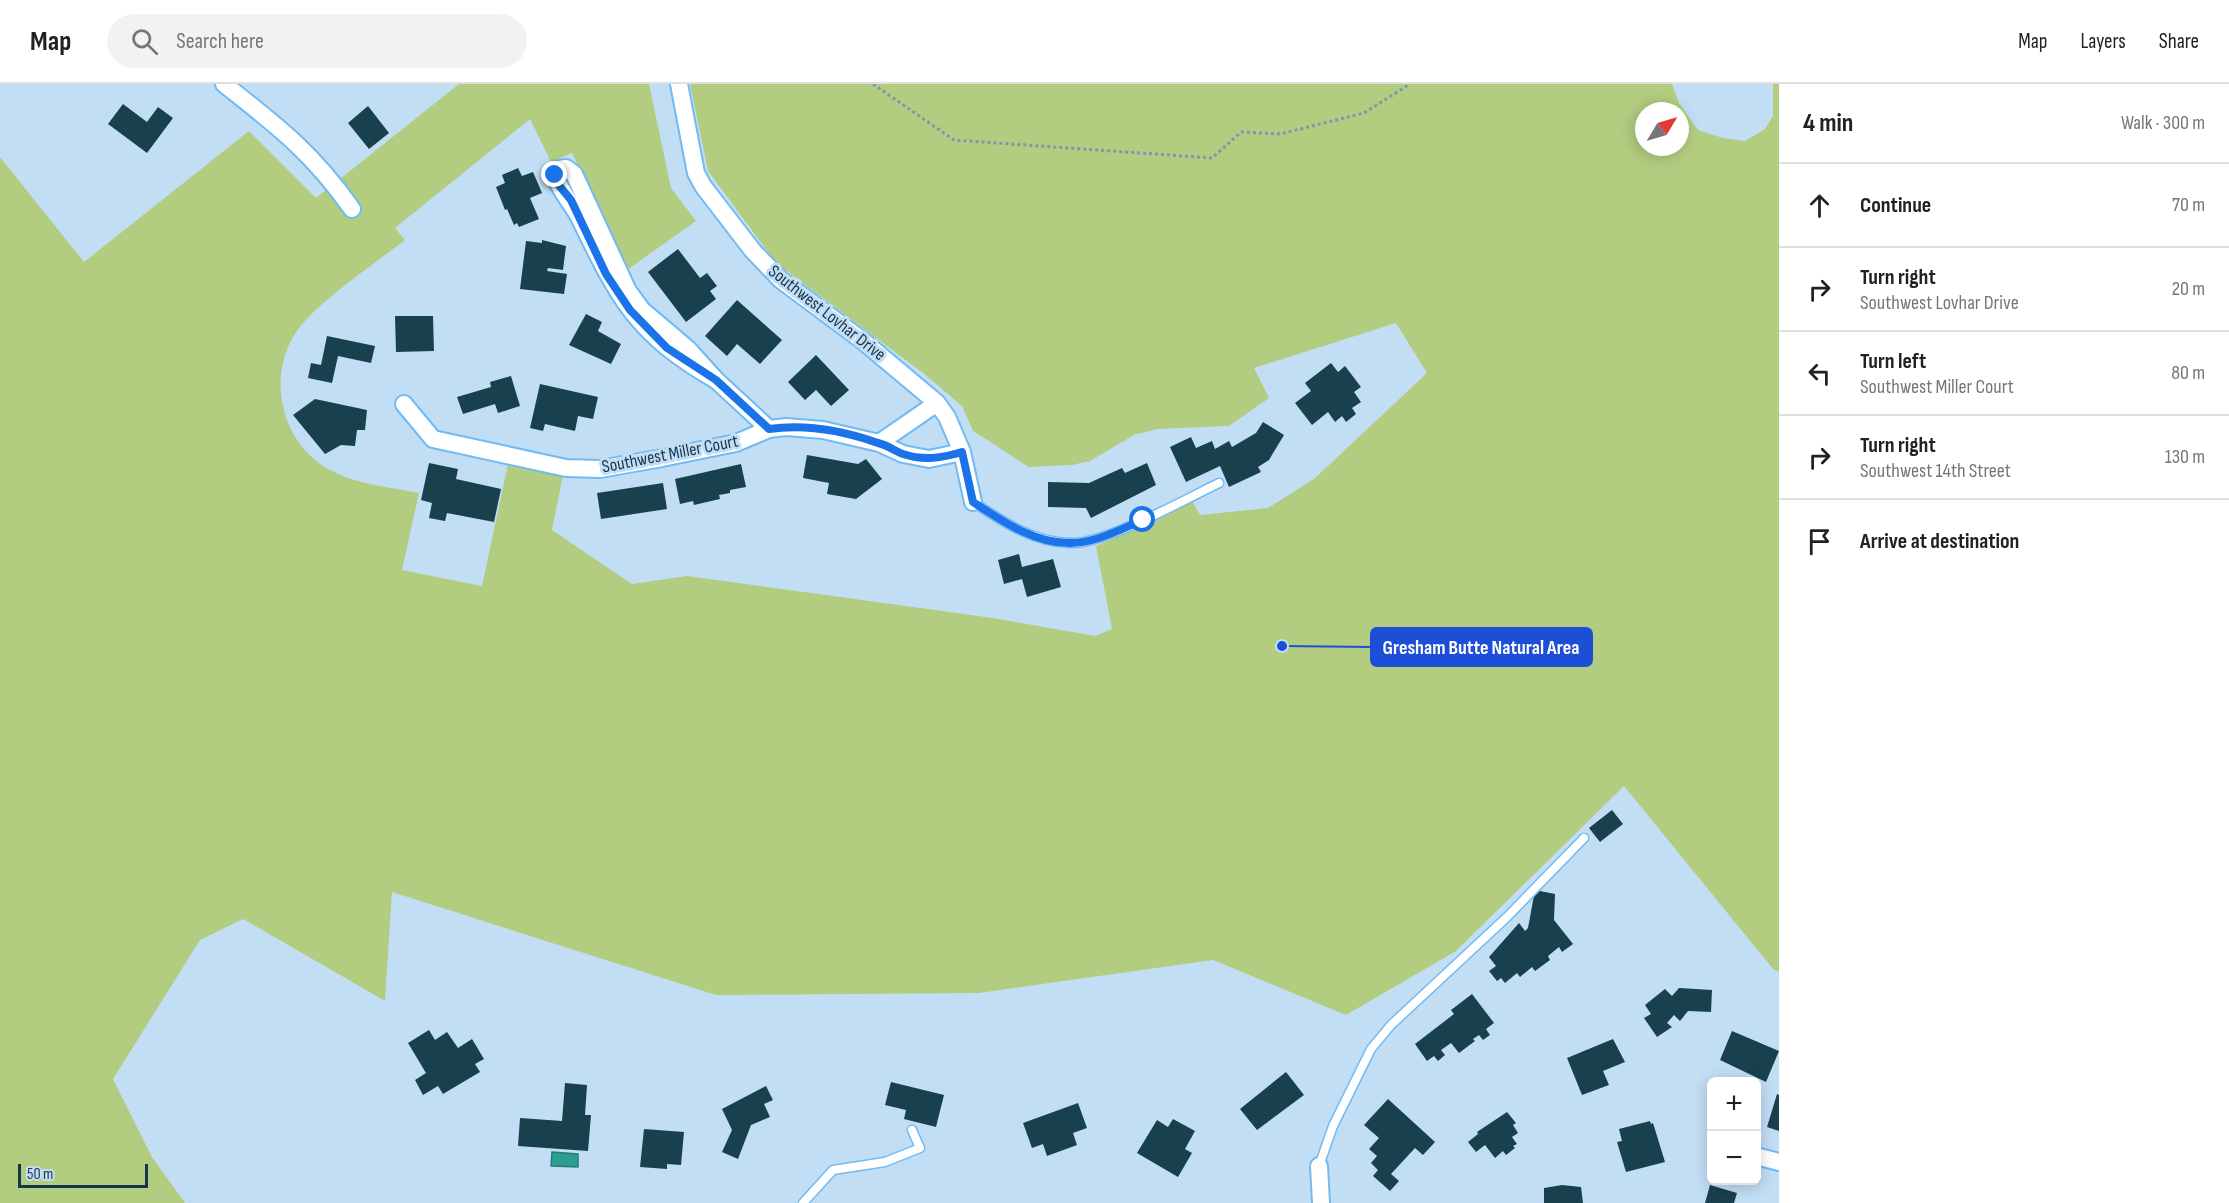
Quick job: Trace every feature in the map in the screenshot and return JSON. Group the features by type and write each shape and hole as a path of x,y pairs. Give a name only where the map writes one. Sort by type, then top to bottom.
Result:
{"street":[{"path":"224,84 304,149 330,178 352,209"},
{"name":"Southwest Lovhar Drive","path":"679,84 696,173 703,186 753,251 781,280 863,341 937,403 947,417 962,452 973,502"},
{"path":"716,380 667,348 630,310 606,274 571,200 557,183 555,175 558,170 566,168 574,174 628,291 642,310 688,349 716,380 769,429"},
{"path":"879,443 937,403"},
{"name":"Southwest Miller Court","path":"404,404 434,439 566,468 600,469 662,458 736,443 769,429 802,426 879,443 903,454 929,459 962,452"},
{"path":"1761,1157 1779,1162"},
{"path":"1319,1166 1321,1203"}],"lane":[{"path":"973,502 1023,533 1071,543 1117,530 1219,483"},
{"path":"1319,1166 1333,1126 1371,1049 1391,1025 1507,917 1584,838"},
{"path":"803,1203 832,1170 885,1162 920,1148 912,1130"}],"path":[{"path":"873,84 954,140 1212,158 1241,132 1280,134 1364,113 1410,84"}],"shaded area":[{"path":"459,84 649,84 671,188 696,221 627,270 572,153 551,162 530,119 395,228 405,240 321,305 299,328 288,347 282,367 281,388 290,428 301,446 316,461 344,476 365,483 419,493 402,570 482,586 508,464 563,475 552,530 632,584 687,576 993,618 1095,636 1112,629 1096,546 1193,502 1200,515 1268,508 1314,479 1427,373 1396,323 1254,368 1269,398 1229,426 1157,429 1134,435 1090,461 1072,465 1029,467 973,431 962,406 923,373 776,263 708,171 690,84 1672,84 1679,102 1635,102 1635,156 1689,156 1689,117 1698,130 1723,138 1745,141 1765,129 1773,116 1773,84 1779,84 1779,972 1773,969 1624,786 1456,951 1346,1015 1213,960 979,993 716,995 392,892 385,1001 243,919 200,940 113,1079 152,1157 185,1203 0,1203 0,157 84,262 249,131 316,198"},
{"path":"552,1152 578,1154 578,1167 551,1166"}],"building":[{"path":"123,104 147,122 158,107 173,118 147,153 108,124"},
{"path":"368,106 389,133 369,149 348,123"},
{"path":"518,168 522,176 533,172 542,193 530,198 539,219 519,227 517,223 514,225 507,209 505,210 496,187 505,183 502,175"},
{"path":"542,240 566,246 563,270 548,268 547,271 567,274 564,294 520,289 526,241 542,243"},
{"path":"678,249 700,278 707,273 717,286 710,291 716,299 686,322 648,272"},
{"path":"737,300 782,340 760,364 737,344 727,356 705,336"},
{"path":"586,314 602,322 598,331 621,344 611,364 569,345"},
{"path":"395,316 433,316 434,351 396,352"},
{"path":"327,336 375,346 371,363 338,356 332,383 308,378 311,363 321,365"},
{"path":"816,355 849,390 831,406 816,390 805,400 788,382"},
{"path":"1331,363 1338,372 1345,366 1361,387 1354,392 1361,402 1352,408 1356,414 1346,422 1342,416 1335,422 1328,412 1312,425 1295,403 1311,391 1305,383"},
{"path":"511,376 520,406 498,413 495,404 463,414 457,397 491,387 490,382"},
{"path":"540,384 598,397 593,419 578,416 575,431 545,424 543,431 530,428"},
{"path":"315,399 367,410 365,430 357,430 355,446 341,445 325,454 293,415"},
{"path":"1263,422 1284,435 1269,460 1258,467 1261,472 1229,487 1220,466 1186,482 1170,447 1191,437 1196,448 1212,441 1215,449 1229,441 1232,447 1256,433"},
{"path":"807,455 858,464 866,459 882,479 856,499 827,494 829,483 803,478"},
{"path":"429,463 458,469 456,479 501,489 494,522 447,513 445,521 429,518 432,503 421,500"},
{"path":"1147,463 1156,485 1091,518 1086,508 1048,507 1048,482 1089,483 1122,468 1125,473"},
{"path":"741,464 746,487 719,495 720,499 694,505 693,501 680,504 675,479"},
{"path":"663,483 667,509 601,519 597,493"},
{"path":"1019,554 1022,567 1053,559 1061,587 1027,597 1022,579 1004,584 998,560"},
{"path":"1612,810 1623,824 1600,842 1589,828"},
{"path":"1535,890 1555,894 1554,920 1573,944 1562,952 1559,947 1548,956 1550,960 1535,971 1532,967 1520,977 1517,973 1505,983 1501,978 1497,981 1489,971 1496,966 1489,957 1519,923 1525,931 1528,928"},
{"path":"1679,988 1712,990 1711,1012 1688,1011 1680,1021 1674,1015 1667,1023 1672,1027 1657,1037 1644,1018 1651,1014 1645,1005 1665,989 1672,996"},
{"path":"1472,994 1494,1023 1486,1029 1490,1035 1483,1040 1479,1035 1459,1053 1451,1043 1441,1050 1445,1055 1438,1061 1434,1056 1427,1061 1415,1044 1454,1014 1451,1010"},
{"path":"429,1030 435,1040 447,1032 458,1048 472,1039 484,1059 475,1064 480,1072 443,1094 438,1086 423,1095 415,1080 426,1073 408,1043"},
{"path":"1732,1031 1779,1051 1766,1082 1761,1080 1761,1077 1756,1077 1720,1060"},
{"path":"1613,1039 1625,1062 1603,1071 1609,1085 1582,1095 1567,1058"},
{"path":"1286,1072 1304,1095 1257,1130 1240,1109"},
{"path":"891,1082 944,1095 936,1127 904,1119 906,1110 885,1105"},
{"path":"565,1083 587,1085 585,1115 591,1115 588,1151 518,1146 520,1118 562,1121"},
{"path":"766,1086 773,1100 764,1104 770,1117 751,1125 738,1159 722,1152 732,1130 722,1109"},
{"path":"1777,1094 1779,1095 1779,1131 1767,1127"},
{"path":"1388,1099 1435,1142 1423,1155 1415,1148 1391,1174 1399,1181 1390,1191 1373,1176 1378,1170 1371,1163 1377,1156 1369,1149 1379,1138 1364,1125"},
{"path":"1078,1103 1087,1128 1073,1133 1077,1145 1047,1156 1043,1144 1032,1148 1023,1123"},
{"path":"1507,1112 1516,1123 1513,1125 1518,1133 1512,1137 1517,1144 1513,1146 1515,1148 1506,1155 1503,1151 1495,1158 1485,1145 1476,1152 1468,1142 1478,1134 1477,1132"},
{"path":"1173,1119 1195,1131 1185,1149 1192,1153 1178,1177 1137,1153 1157,1120 1168,1127"},
{"path":"1650,1121 1651,1124 1653,1123 1665,1162 1626,1172 1617,1142 1622,1141 1619,1129"},
{"path":"644,1129 684,1132 681,1165 667,1164 667,1169 640,1167"},
{"path":"1562,1185 1581,1187 1583,1203 1544,1203 1544,1188"},
{"path":"1710,1185 1737,1193 1734,1203 1705,1203"}],"place":[{"name":"Gresham Butte Natural Area","path":"1282,646"}],"route":[{"path":"555,175 557,183 571,200 606,274 644,327 686,363 716,380 769,429 802,426 879,443 903,454 929,459 962,452 970,478 973,502 1023,533 1048,540 1071,543 1090,540 1143,520"}]}
